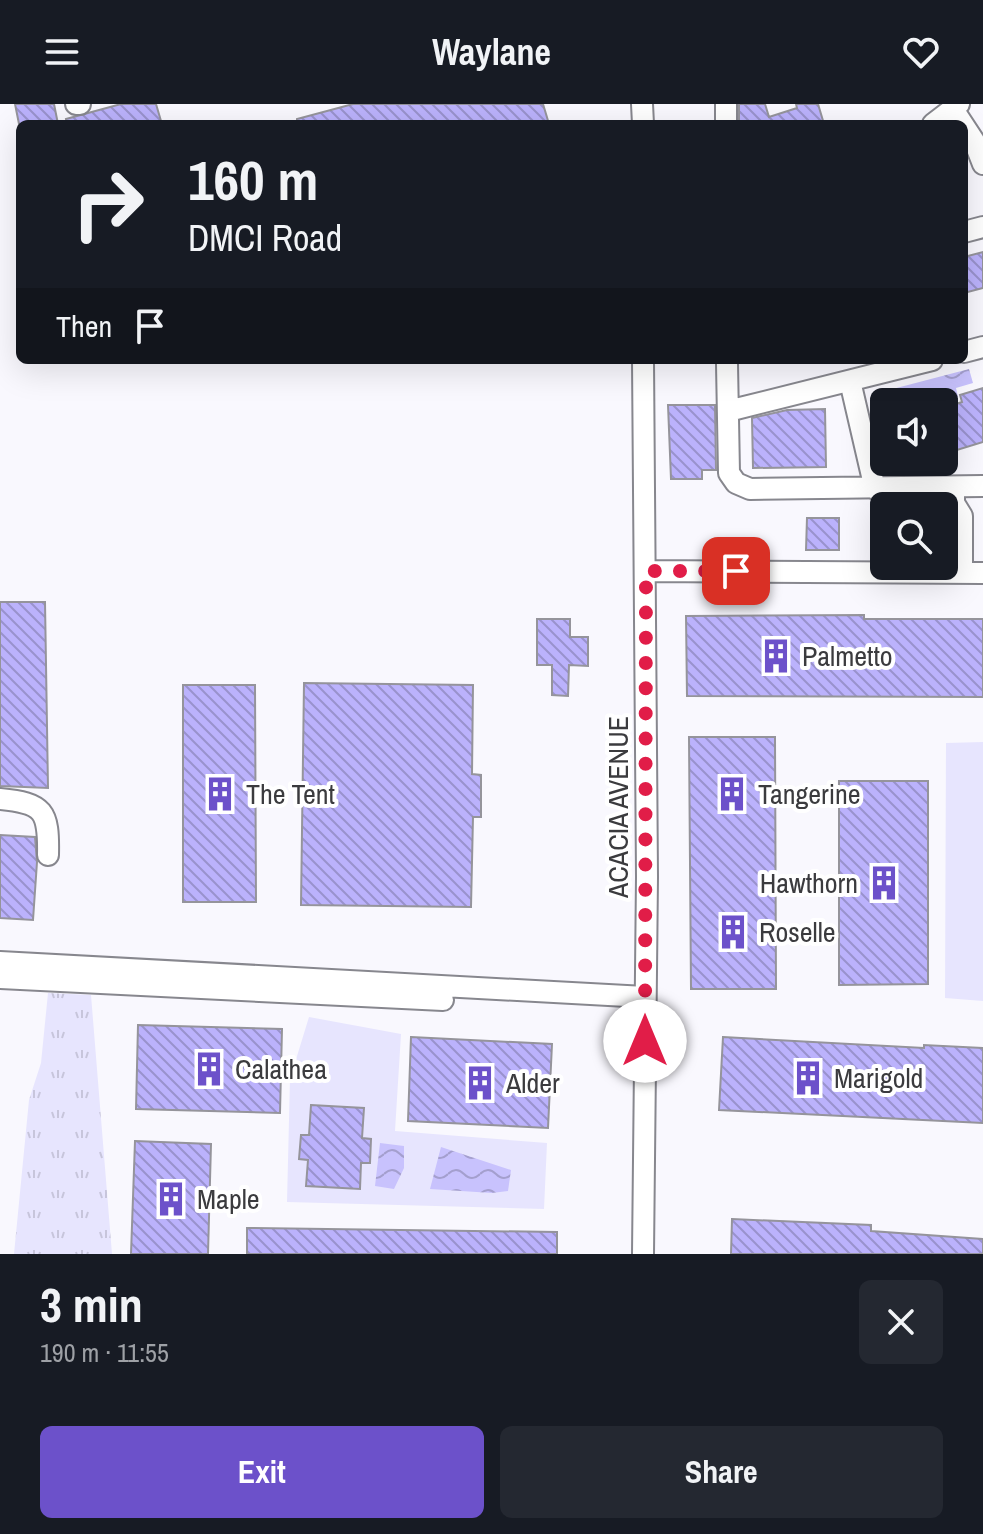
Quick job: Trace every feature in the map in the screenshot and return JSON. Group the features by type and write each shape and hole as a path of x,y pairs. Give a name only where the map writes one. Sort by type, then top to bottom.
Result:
{"street":[{"path":"938,120 956,107"},
{"path":"968,130 983,164"},
{"name":"ACACIA AVENUE","path":"643,364 646,571 643,1254"},
{"path":"727,364 729,473 736,483 750,489 914,492"},
{"path":"728,411 916,364"},
{"path":"850,381 875,489"},
{"path":"958,494 983,486"},
{"path":"646,571 964,573"},
{"path":"0,799 28,801 36,805 44,815 48,855"},
{"path":"0,962 275,984 645,1004"},
{"path":"0,978 275,984"}],"green space":[{"path":"983,742 983,1001 945,998 946,743"},
{"path":"48,993 91,995 112,1254 14,1254 29,1100 41,1063"},
{"path":"309,1017 401,1034 395,1131 547,1143 544,1209 287,1202 290,1079"}],"water":[{"path":"969,369 973,383 956,388 896,388"},
{"path":"380,1143 404,1146 404,1168 394,1189 375,1186"},
{"path":"441,1147 511,1170 508,1191 492,1193 430,1189"}],"building":[{"path":"15,104 54,104 57,120 18,120"},
{"path":"121,104 156,104 161,120 66,120"},
{"path":"353,104 543,104 548,120 297,120"},
{"path":"739,104 765,104 769,117 797,108 796,104 818,104 823,120 739,120"},
{"path":"983,252 983,288 968,292 968,256"},
{"path":"983,388 983,442 958,450 958,403 962,402 960,395"},
{"path":"668,405 715,405 716,470 702,470 702,479 671,479"},
{"path":"825,409 826,467 753,468 752,418 787,410"},
{"path":"807,518 839,518 839,550 806,550"},
{"path":"0,602 45,602 48,788 0,786"},
{"name":"Palmetto","path":"864,615 864,619 983,619 983,697 687,696 686,616"},
{"path":"537,619 570,619 570,637 588,637 588,666 569,665 568,696 552,695 552,665 537,665"},
{"path":"304,683 473,685 472,774 481,775 481,817 473,817 471,907 301,905"},
{"name":"The Tent","path":"183,685 255,685 256,902 183,902"},
{"path":"689,737 775,737 776,989 691,989"},
{"name":"Hawthorn","path":"839,781 928,781 928,984 839,985"},
{"path":"0,835 35,837 37,862 33,920 0,918"},
{"name":"Calathea","path":"138,1025 282,1029 280,1113 136,1109"},
{"name":"Alder","path":"411,1037 552,1044 548,1128 408,1121"},
{"name":"Marigold","path":"723,1037 924,1048 924,1045 983,1048 983,1123 719,1110"},
{"path":"311,1105 364,1108 362,1138 371,1139 370,1163 361,1163 360,1189 306,1186 308,1160 299,1159 301,1135 309,1135"},
{"name":"Maple","path":"135,1141 211,1144 208,1254 131,1254"},
{"path":"732,1219 871,1225 871,1231 983,1239 983,1254 731,1254"},
{"path":"247,1228 557,1232 557,1254 247,1254"}],"place":[{"name":"Palmetto","path":"776,656"},
{"name":"The Tent","path":"220,794"},
{"name":"Tangerine","path":"732,794"},
{"name":"Hawthorn","path":"884,883"},
{"name":"Roselle","path":"733,932"},
{"name":"Calathea","path":"209,1069"},
{"name":"Marigold","path":"808,1078"},
{"name":"Alder","path":"480,1083"},
{"name":"Maple","path":"171,1199"}],"route":[{"path":"645,1041 646,571 736,571"}]}
